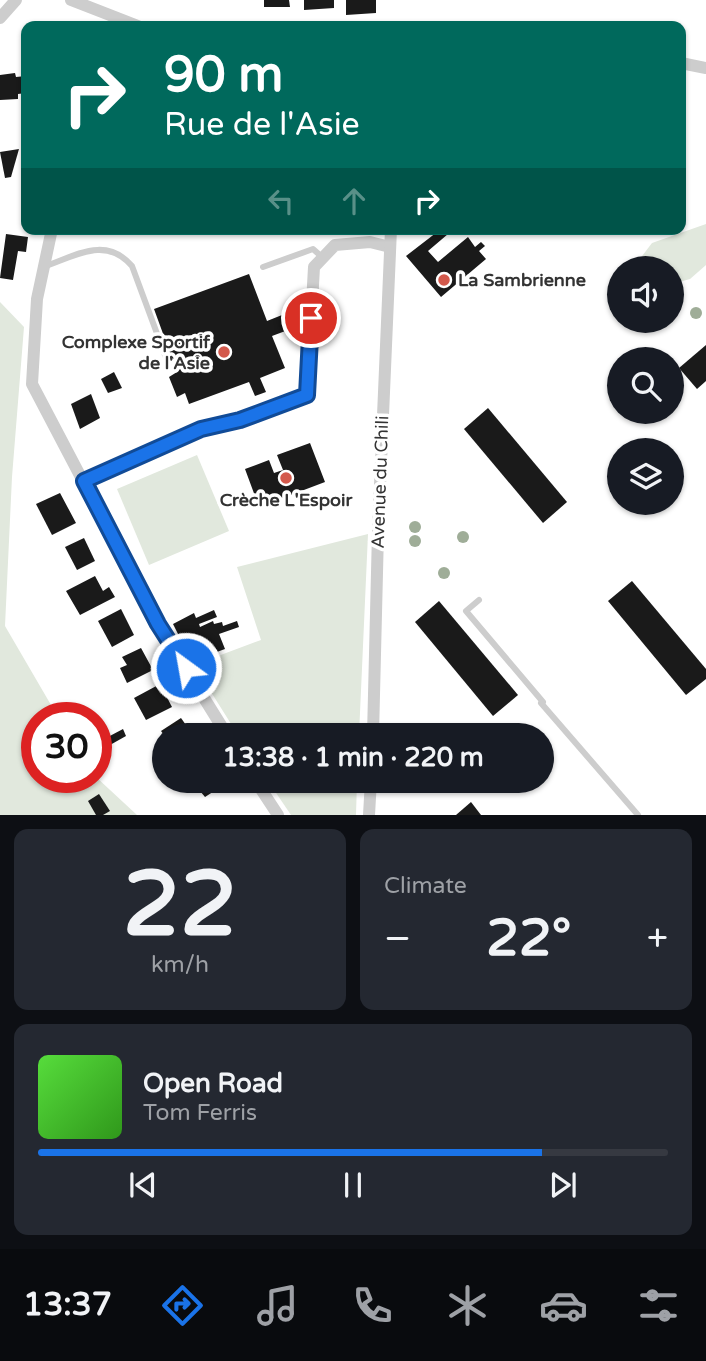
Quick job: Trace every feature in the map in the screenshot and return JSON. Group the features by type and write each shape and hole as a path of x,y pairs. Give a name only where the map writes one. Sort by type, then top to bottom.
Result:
{"street":[{"path":"0,18 16,0"},
{"path":"71,0 120,21"},
{"path":"686,64 706,68"},
{"path":"51,235 37,299 32,384 158,624 220,723"},
{"name":"Avenue du Chili","path":"373,723 391,235"},
{"path":"84,481 201,429 240,420 307,395 314,267 335,245 370,242 390,247"},
{"path":"264,793 278,815"},
{"path":"369,815 370,793"}],"lane":[{"path":"263,267 313,249 323,258"},
{"path":"44,267 93,250 110,250 123,255 132,266 169,366"},
{"path":"479,600 466,611 638,815"}],"shaded area":[{"path":"706,224 706,265 690,279 684,281 684,256 642,256 652,243 675,235 686,235 686,231"},
{"path":"0,302 24,327 12,477 5,626 49,702 21,702 21,793 112,792 137,815 0,815"},
{"path":"197,455 229,531 149,565 117,489"},
{"path":"368,534 360,723 230,723 194,665 261,640 237,567"},
{"path":"276,793 357,793 356,815 291,815"}],"building":[{"path":"264,0 289,0 290,7 264,7"},
{"path":"304,0 334,0 334,8 304,10"},
{"path":"346,0 376,0 376,13 346,15"},
{"path":"15,73 16,77 21,76 21,94 18,94 18,99 0,100 0,75"},
{"path":"19,149 11,177 5,178 0,152"},
{"path":"6,234 28,237 26,252 18,251 13,280 0,278"},
{"name":"La Sambrienne","path":"433,235 447,235 428,251 438,262 468,237 475,247 481,242 485,246 479,251 486,259 441,297 406,256"},
{"name":"Complexe Sportif de l'Asie","path":"249,274 267,321 305,303 304,319 297,319 296,327 272,336 285,368 260,378 266,392 255,396 249,382 189,404 185,393 177,397 169,377 177,372 154,309"},
{"path":"706,345 706,381 697,389 684,374 684,364"},
{"path":"114,372 122,388 108,393 101,379"},
{"path":"91,394 100,418 80,429 71,404"},
{"path":"488,408 567,502 543,523 464,429"},
{"name":"Crèche L'Espoir","path":"310,443 325,482 259,507 245,469 269,460 274,473 283,470 277,455"},
{"path":"60,493 76,523 52,535 36,504"},
{"path":"84,538 95,561 77,570 65,547"},
{"path":"95,576 103,591 109,587 115,597 80,615 66,591"},
{"path":"632,581 706,669 706,679 686,695 608,601"},
{"path":"439,601 518,695 493,716 415,622"},
{"path":"121,609 134,635 112,647 98,621"},
{"path":"214,610 217,617 199,624 200,627 213,621 214,624 222,622 223,626 237,621 239,627 219,634 225,649 203,657 193,639 183,644 173,624 194,613 196,618"},
{"path":"141,648 153,670 127,683 120,668 127,665 122,657"},
{"path":"160,684 172,707 146,720 134,698"},
{"path":"123,729 126,736 112,744 112,735"},
{"path":"99,794 110,811 103,815 96,815 88,801"},
{"path":"471,802 481,815 456,815"}],"place":[{"name":"La Sambrienne","path":"444,280"},
{"name":"Complexe Sportif de l'Asie","path":"224,352"},
{"name":"Crèche L'Espoir","path":"286,478"}],"route":[{"path":"186,668 158,624 84,481 201,429 240,420 307,395 311,318"}]}
